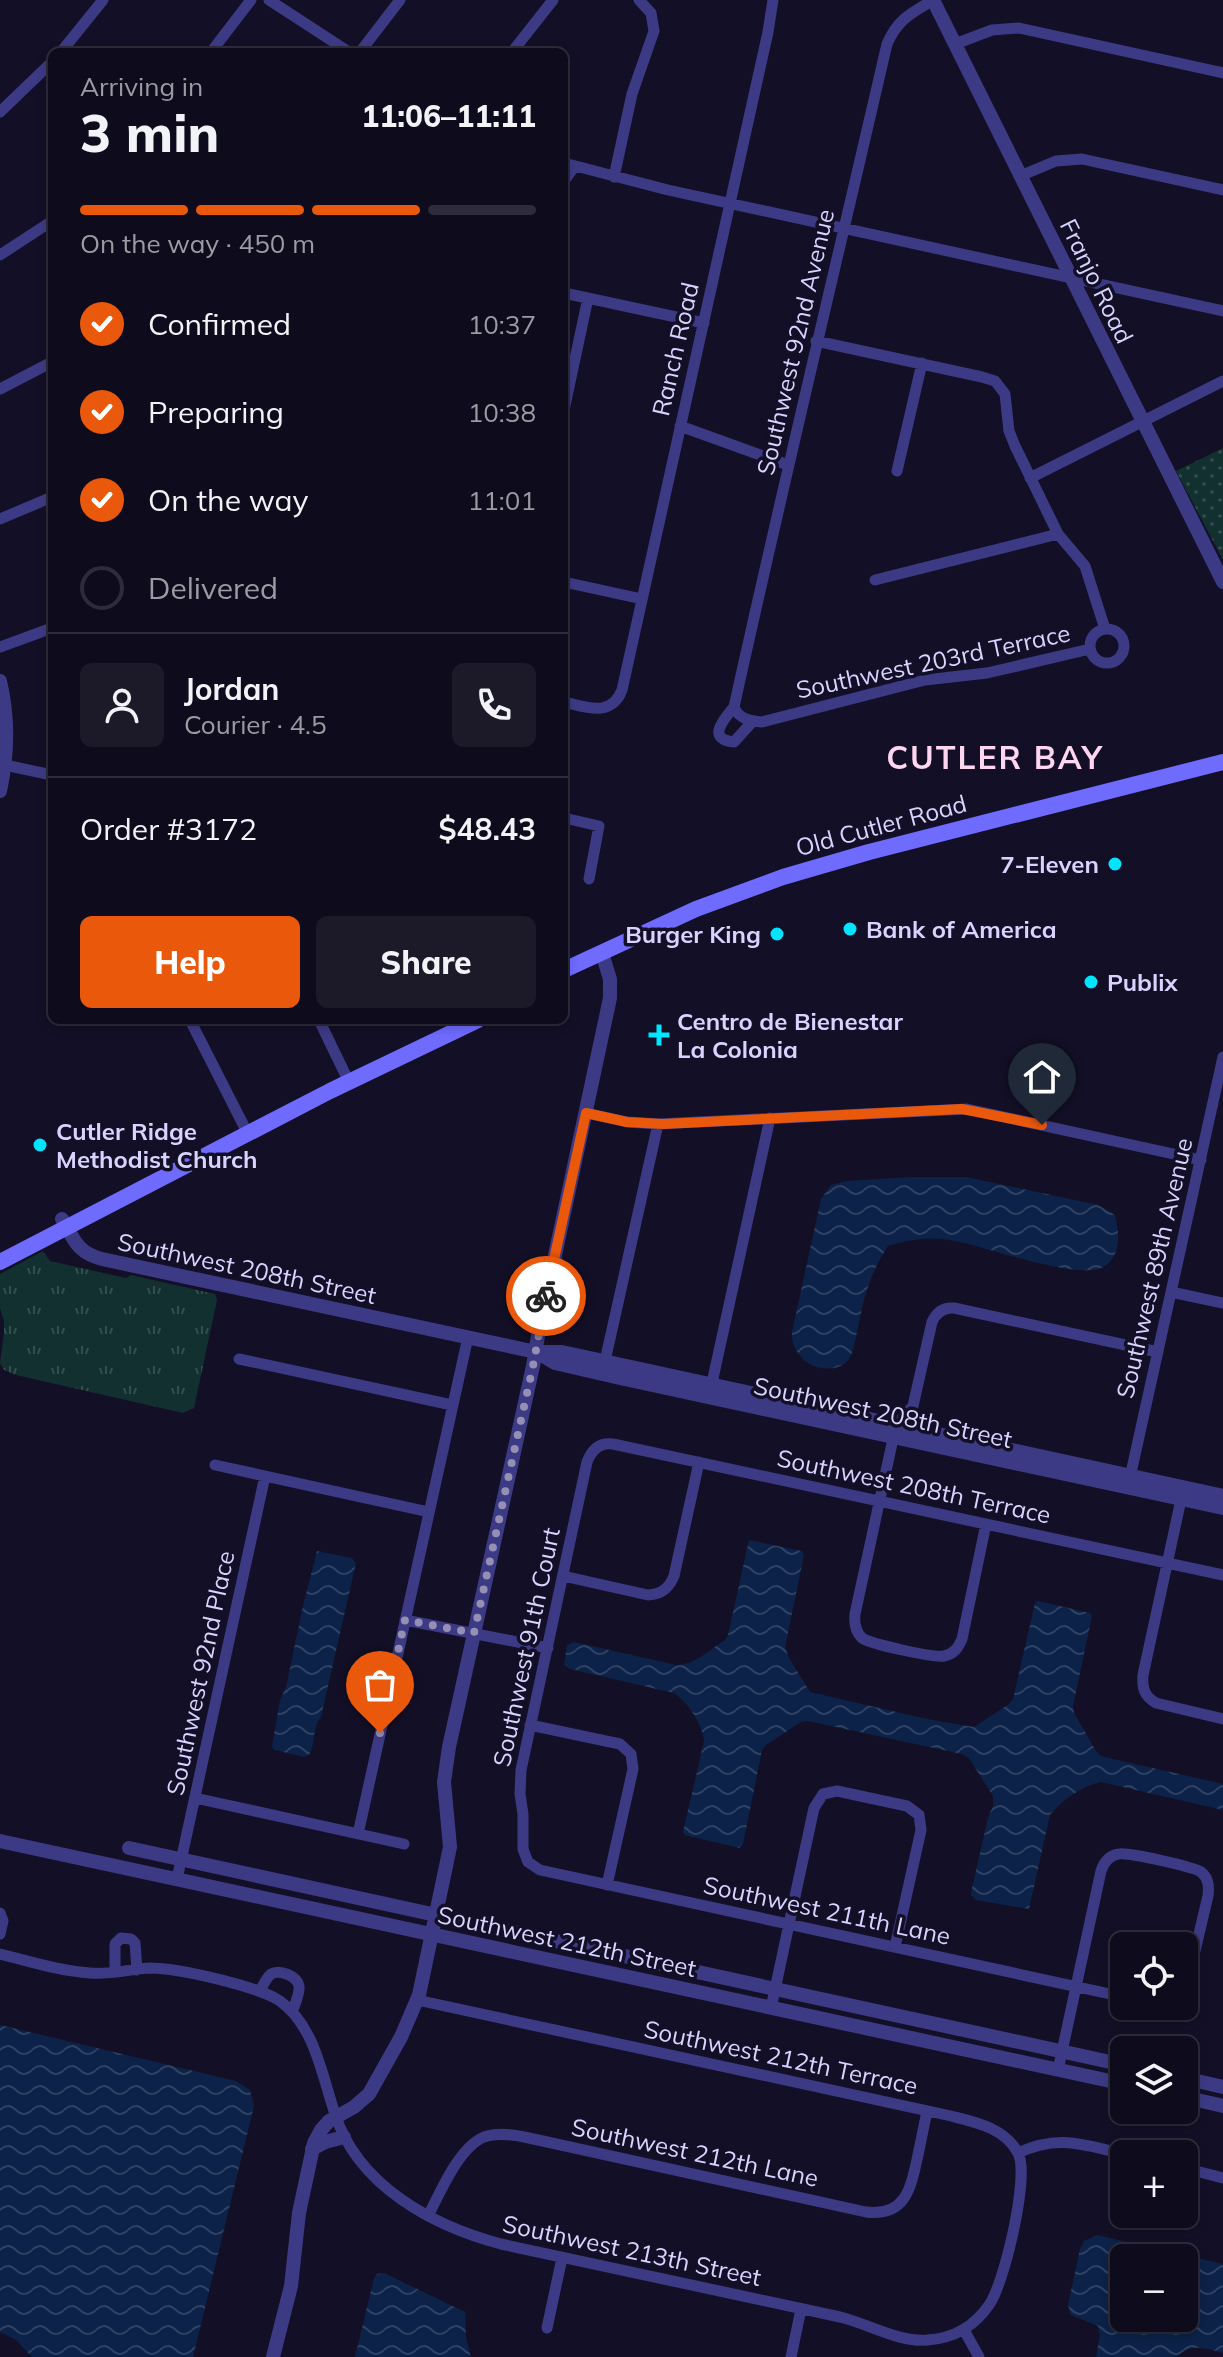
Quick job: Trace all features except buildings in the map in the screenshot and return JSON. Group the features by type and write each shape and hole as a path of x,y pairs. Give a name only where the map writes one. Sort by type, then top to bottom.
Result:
{"main road":[{"name":"Old Cutler Road","path":"1176,779 1223,762"},
{"name":"Old Cutler Road","path":"568,977 696,909 891,846 993,825 1176,779 1223,771"},
{"name":"Old Cutler Road","path":"784,882 878,860 993,825"},
{"path":"878,860 891,846"},
{"name":"Old Cutler Road","path":"568,969 604,956"},
{"path":"0,1251 64,1223 246,1132 452,1024"},
{"path":"0,1262 64,1223"}],"street":[{"path":"64,48 103,0"},
{"path":"214,48 251,0"},
{"path":"269,0 343,48"},
{"path":"363,48 400,0"},
{"path":"515,48 553,0"},
{"path":"614,177 632,94 654,31 651,13 639,0"},
{"name":"Ranch Road","path":"568,703 597,709 613,705 622,690 773,0"},
{"name":"Franjo Road","path":"933,0 1223,582"},
{"name":"Southwest 92nd Avenue","path":"753,721 734,742 721,737 718,730 721,723 737,710 788,465 887,44 901,19 933,0"},
{"path":"955,44 992,30 1019,28 1223,73"},
{"path":"0,112 48,66"},
{"path":"1020,176 1056,161 1082,159 1223,190"},
{"path":"569,165 1223,311"},
{"path":"0,255 48,224"},
{"path":"568,294 704,323"},
{"path":"568,391 588,298"},
{"path":"816,341 995,381 1005,394 1012,439 1058,534 1085,566 1105,629"},
{"path":"897,471 922,363"},
{"path":"0,389 48,364"},
{"path":"1030,478 1223,381"},
{"path":"680,426 788,465"},
{"path":"0,519 48,499"},
{"path":"875,580 1058,534"},
{"path":"568,583 642,599"},
{"path":"0,647 48,629"},
{"path":"1105,629 1116,631 1123,639 1124,651 1112,662 1101,662 1090,649 1095,634 1105,629"},
{"name":"Southwest 203rd Terrace","path":"753,721 762,722 925,680 987,673 1090,649"},
{"path":"0,681 6,719 5,765 0,791"},
{"path":"737,710 753,721"},
{"path":"5,765 48,774"},
{"path":"568,819 599,826 589,879"},
{"path":"273,2357 291,2286 299,2213 312,2149 321,2130 335,2116 354,2107 369,2094 401,2037 417,2000 433,1934 450,1840 444,1791 445,1768 611,991 604,956"},
{"path":"192,1024 246,1132"},
{"path":"321,1024 348,1079"},
{"name":"Southwest 89th Avenue","path":"1129,1482 1223,1057"},
{"path":"586,1113 627,1122 658,1124 967,1109 1201,1160"},
{"path":"710,1391 770,1118"},
{"path":"605,1361 658,1124"},
{"name":"Southwest 208th Street","path":"64,1223 81,1251 94,1257 536,1352 562,1352 605,1361 710,1391"},
{"path":"1171,1292 1223,1303"},
{"path":"986,1524 962,1639 953,1653 931,1655 873,1643 860,1635 855,1627 855,1618 895,1431 913,1406 932,1322 937,1314 946,1308 954,1308 1158,1352"},
{"path":"358,1834 468,1337"},
{"name":"Southwest 208th Street","path":"536,1352 555,1363 710,1391 1183,1493 1223,1496"},
{"path":"239,1359 452,1405"},
{"path":"913,1406 921,1430"},
{"name":"Southwest 208th Street","path":"895,1431 921,1430 1129,1482"},
{"name":"Southwest 208th Terrace","path":"596,1448 611,1443 1223,1575"},
{"name":"Southwest 91th Court","path":"526,1858 520,1787 530,1725 587,1462 596,1448"},
{"path":"563,1576 648,1595 667,1588 674,1576 699,1462"},
{"path":"215,1465 429,1512"},
{"name":"Southwest 92nd Place","path":"177,1879 265,1476"},
{"path":"1183,1493 1143,1675 1143,1688 1149,1699 1159,1704 1223,1719"},
{"name":"Southwest 208th Street","path":"1183,1493 1223,1508"},
{"path":"405,1620 548,1648"},
{"path":"530,1725 620,1744 631,1754 633,1769 607,1885"},
{"path":"771,2008 814,1808 825,1793 837,1791 907,1806 916,1812 920,1820 921,1830 895,1947"},
{"path":"195,1798 404,1844"},
{"name":"Southwest 212th Street","path":"0,1841 1110,2081"},
{"name":"Southwest 212th Street","path":"129,1848 1110,2062"},
{"path":"1058,2070 1102,1868 1109,1858 1126,1854 1190,1867 1205,1877 1208,1896 1198,1938"},
{"name":"Southwest 211th Lane","path":"526,1858 540,1870 1110,1994"},
{"path":"0,1913 3,1921 0,1934"},
{"path":"115,1972 115,1944 121,1938 131,1939 135,1943 137,1970"},
{"path":"0,1954 72,1971 174,1970 260,1991 275,1998 292,2012 310,2039 335,2116"},
{"path":"260,1991 277,1972 296,1979 299,1986 292,2012"},
{"name":"Southwest 212th Terrace","path":"417,2000 985,2125 1000,2134 1018,2153"},
{"path":"1198,2081 1223,2087"},
{"path":"1198,2100 1223,2106"},
{"name":"Southwest 212th Lane","path":"428,2216 463,2155 474,2143 486,2137 509,2135 880,2213 894,2208 904,2200 909,2190 927,2111"},
{"name":"Southwest 213th Street","path":"335,2116 344,2137 376,2180 428,2216 472,2236 860,2322 899,2337 915,2340 945,2338 964,2330"},
{"path":"312,2149 344,2137"},
{"path":"979,2357 964,2330 987,2308 999,2285 1021,2192 1022,2168 1018,2153 1057,2141 1110,2151"},
{"path":"1198,2172 1223,2178"},
{"path":"547,2328 562,2258"},
{"path":"791,2357 801,2309"}],"green space":[{"path":"1223,448 1223,560 1176,471"},
{"path":"43,1251 50,1261 215,1294 217,1300 194,1408 183,1413 4,1370 0,1363 4,1322 0,1308 0,1274"}],"water":[{"path":"966,1177 1098,1205 1115,1215 1117,1249 1105,1266 1076,1270 945,1239 921,1239 888,1246 869,1283 849,1359 833,1368 820,1368 808,1363 795,1348 792,1332 821,1199 831,1185 847,1181"},
{"path":"749,1540 802,1551 804,1555 785,1647 810,1692 927,1719 974,1727 1009,1704 1013,1699 1035,1603 1038,1601 1090,1613 1092,1616 1073,1706 1096,1751 1101,1756 1223,1784 1223,1810 1101,1782 1087,1786 1060,1804 1050,1815 1029,1909 976,1900 971,1895 972,1888 993,1796 969,1758 808,1721 801,1722 762,1750 743,1844 739,1848 685,1835 683,1832 704,1741 694,1714 674,1693 570,1669 564,1665 567,1645 574,1642 676,1665 702,1656 728,1635"},
{"path":"317,1551 352,1558 356,1563 321,1717 309,1755 304,1757 272,1747 280,1700 286,1687"},
{"path":"0,2025 236,2081 250,2090 254,2106 193,2357 32,2357 16,2340 0,2332"},
{"path":"1097,2235 1136,2244 1110,2244 1110,2332 1198,2332 1198,2258 1223,2264 1223,2353 1199,2348 1188,2349 1177,2357 1096,2357 1100,2335 1098,2326 1071,2315 1068,2305 1084,2241"},
{"path":"384,2273 465,2312 466,2338 471,2357 355,2357 374,2278"}],"way so far":[{"path":"380,1733 405,1620 474,1633 546,1296"}],"place":[{"name":"7-Eleven","path":"1115,864"},
{"name":"Bank of America","path":"850,929"},
{"name":"Burger King","path":"777,934"},
{"name":"Publix","path":"1091,982"},
{"name":"Centro de Bienestar La Colonia","path":"659,1035"},
{"name":"Cutler Ridge Methodist Church","path":"40,1145"}],"district":[{"name":"CUTLER BAY","path":"995,757"}],"route":[{"path":"546,1296 586,1113 627,1122 663,1124 962,1109 1042,1125"}]}
